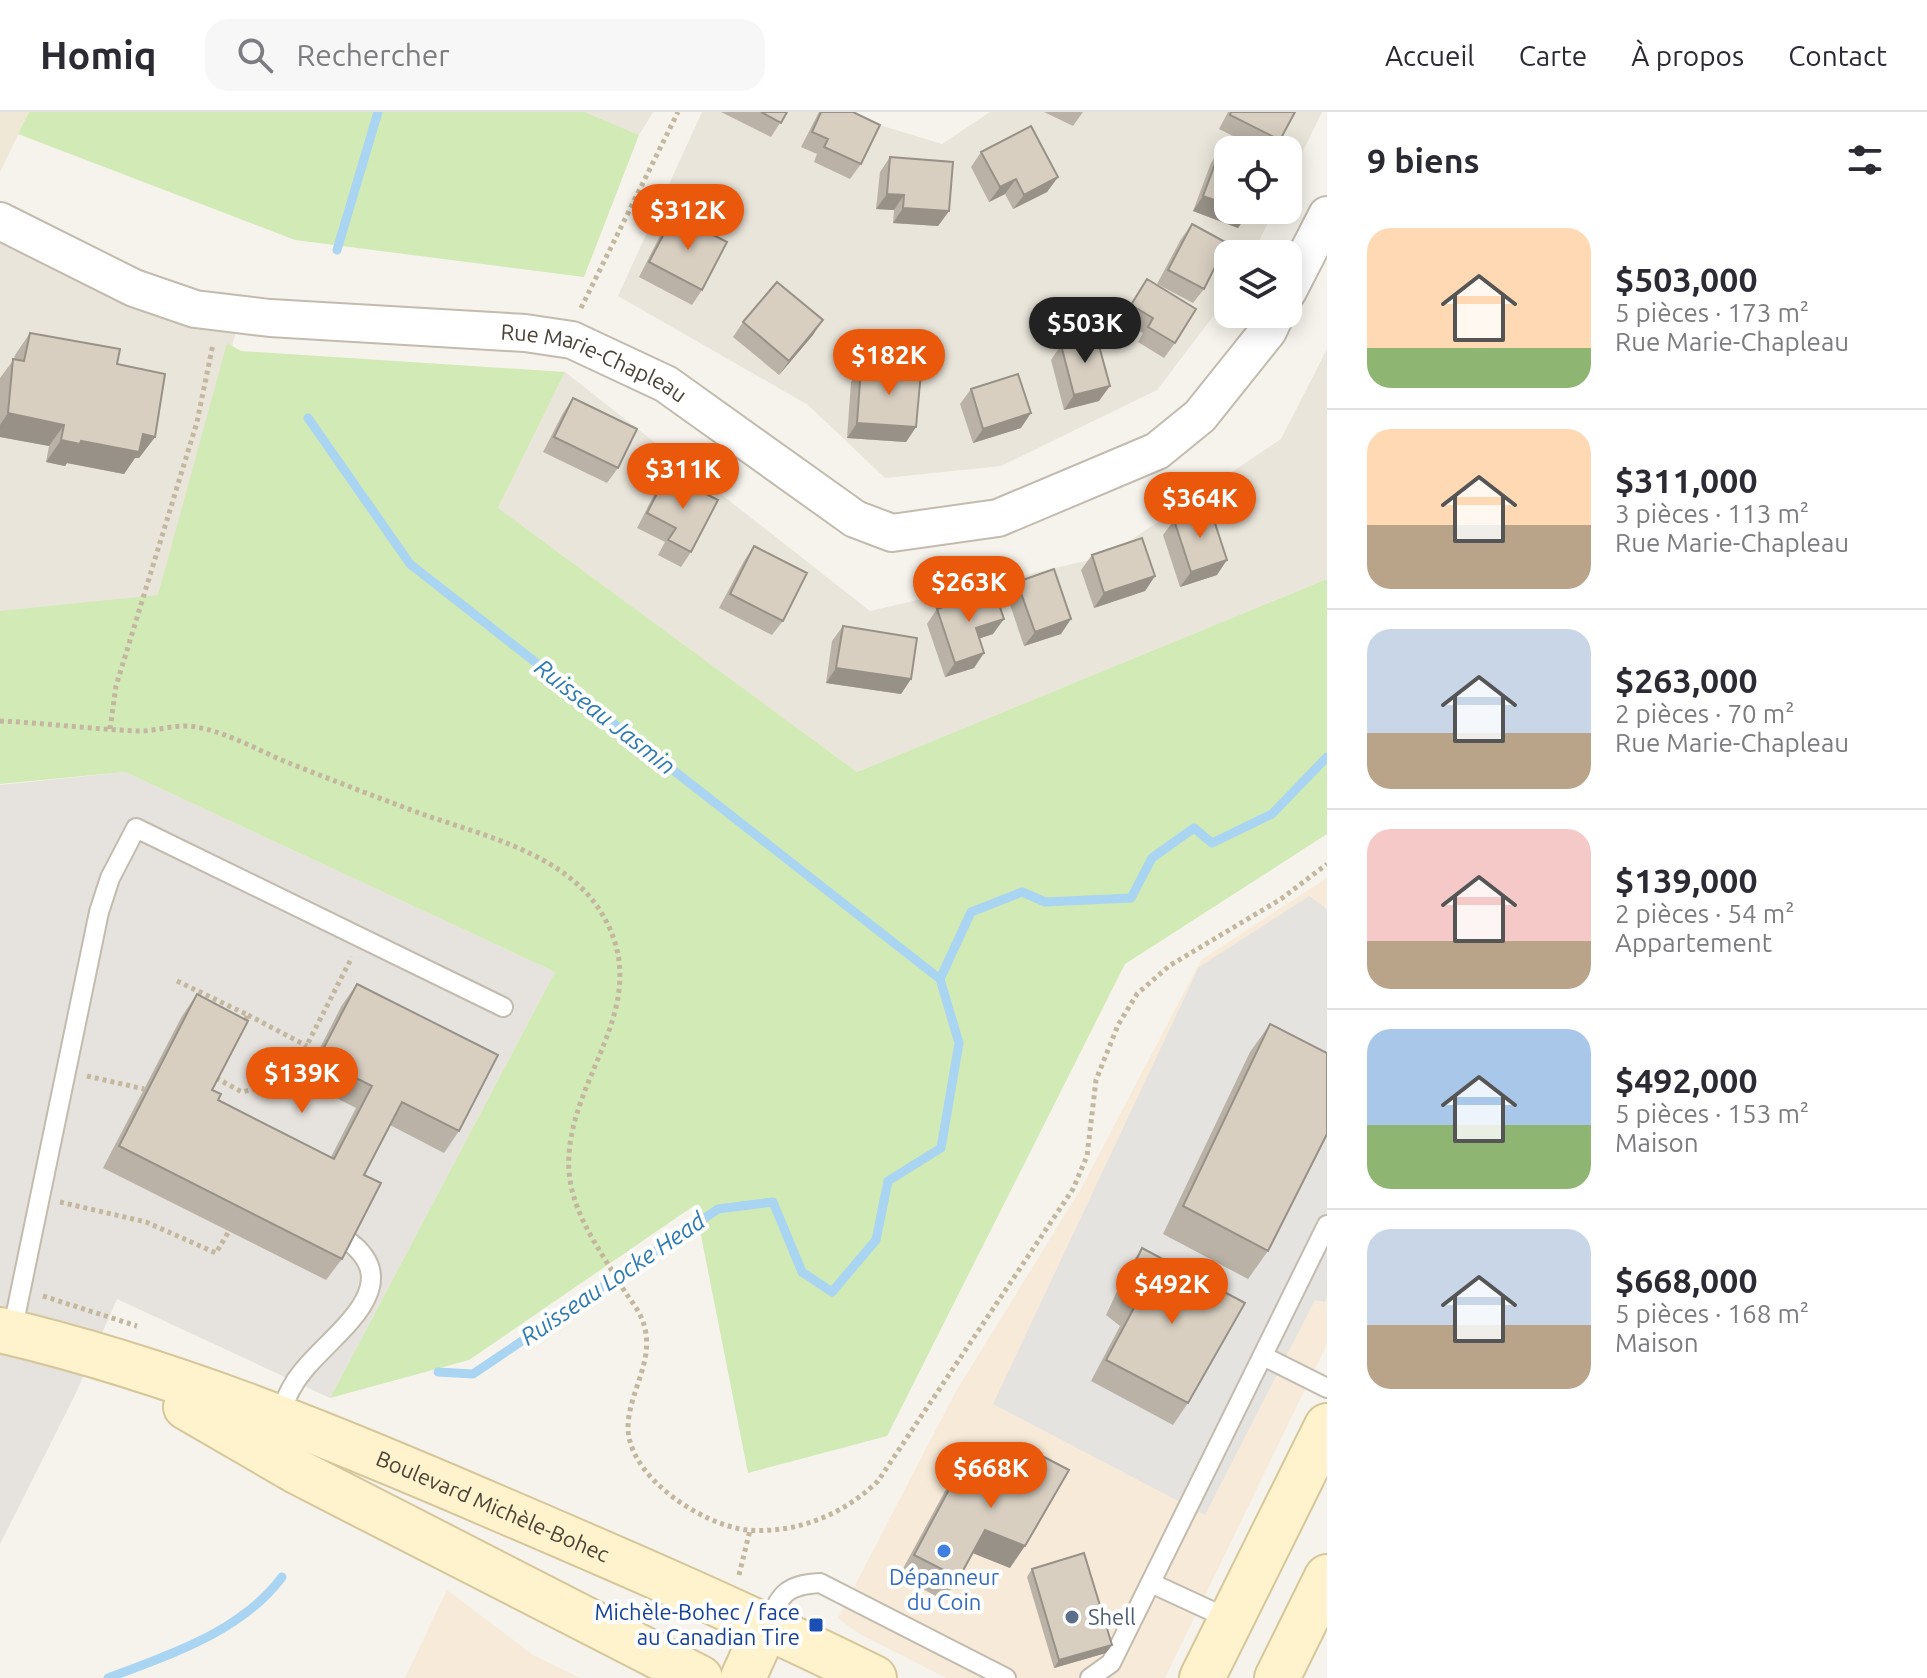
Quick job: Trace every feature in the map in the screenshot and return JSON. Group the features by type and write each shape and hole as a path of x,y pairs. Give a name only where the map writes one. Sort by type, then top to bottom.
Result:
{"street":[{"path":"1302,264 1327,215"},
{"name":"Rue Marie-Chapleau","path":"0,221 134,288 195,309 572,340 666,384 855,519 892,533 998,518 1157,451 1200,416 1269,328"},
{"name":"Boulevard Michèle-Bohec","path":"6,1331 101,1358 272,1434 314,1429 767,1625 874,1678"},
{"path":"1202,1678 1327,1426"},
{"name":"Boulevard Michèle-Bohec","path":"272,1434 298,1472 700,1678"},
{"path":"1277,1678 1327,1577"},
{"path":"743,1678 767,1625"}],"lane":[{"path":"6,1331 99,912 110,878 136,828 503,1007"},
{"path":"1090,1678 1111,1663 1327,1225"},
{"path":"272,1434 296,1379 367,1300 370,1273 360,1250 347,1240"},
{"path":"1263,1356 1327,1388"},
{"path":"767,1625 783,1593 799,1585 820,1583 1006,1678"},
{"path":"1151,1583 1231,1620"}],"path":[{"path":"581,307 678,112"},
{"path":"110,729 116,686 200,411 213,344"},
{"path":"0,721 150,731 189,725 213,731 289,763 508,845 567,876 590,898 608,927 619,973 616,1010 606,1046 575,1119 568,1156 571,1192 597,1245 643,1321 646,1354 628,1426 634,1449 654,1479 679,1502 711,1520 750,1530 780,1530 815,1521 850,1504 878,1481 1073,1189 1087,1156 1096,1080 1128,1006 1169,966 1281,899 1327,864"},
{"path":"215,1079 242,1092 289,1080 344,974"},
{"path":"177,981 307,1046"},
{"path":"241,1028 248,1015"},
{"path":"209,1090 222,1066"},
{"path":"85,1075 144,1089"},
{"path":"57,1201 146,1222 216,1253 229,1231"},
{"path":"736,1587 750,1530"}],"shaded area":[{"path":"0,112 29,112 0,172"},
{"path":"585,112 653,112 639,135"},
{"path":"702,112 837,112 942,144 990,112 1322,112 1302,153 1302,136 1214,136 1214,224 1267,224 1260,240 1214,240 1214,315 1157,390 1001,466 885,478 808,405 618,296"},
{"path":"0,223 237,328 162,605 0,620"},
{"path":"1327,349 1327,579 857,772 498,508 565,372 870,611 1107,556 1281,439"},
{"path":"125,772 555,972 330,1398 117,1299 75,1395 0,1544 0,785"},
{"path":"1327,878 1327,1344 1165,1678 946,1678 858,1633 838,1618 955,1393 1082,1187 1201,960"},
{"path":"1309,896 1327,909 1327,1297 1325,1302 1315,1300 1205,1515 993,1404 1199,967"},
{"path":"447,1590 533,1655 580,1678 405,1678"}],"green space":[{"path":"29,112 585,112 639,135 584,277 295,240 18,134"},
{"path":"227,343 241,351 565,372 498,508 857,772 1327,579 1327,834 1125,964 887,1436 748,1473 695,1205 469,1360 330,1398 555,972 125,772 0,784 0,611 158,595"}],"building":[{"path":"761,112 787,112 781,123"},
{"path":"821,112 853,112 880,125 861,164 824,147 828,139 812,132"},
{"path":"1231,112 1295,112 1282,136 1272,136 1230,115"},
{"path":"1031,126 1058,177 1024,195 1016,179 1000,187 981,152"},
{"path":"890,157 953,162 949,211 903,208 904,195 887,194"},
{"path":"1214,167 1214,200 1203,196"},
{"path":"674,215 727,242 702,290 649,262"},
{"path":"1192,224 1221,240 1214,240 1214,269 1204,289 1168,270"},
{"path":"1147,279 1196,309 1175,343 1148,327 1153,318 1131,305"},
{"path":"777,282 823,320 789,361 743,322"},
{"path":"30,333 120,349 117,364 165,374 155,437 143,434 139,452 81,441 80,444 61,440 64,425 8,413 13,359 24,361"},
{"path":"1096,335 1110,386 1074,395 1061,345"},
{"path":"861,368 921,372 916,427 857,423"},
{"path":"1018,374 1031,413 983,429 971,389"},
{"path":"573,398 637,429 618,468 554,437"},
{"path":"667,474 718,500 691,552 668,540 676,528 647,513"},
{"path":"1210,508 1227,560 1191,572 1174,520"},
{"path":"1142,538 1155,576 1104,593 1092,555"},
{"path":"754,546 807,573 783,621 730,594"},
{"path":"1054,569 1071,619 1035,632 1017,582"},
{"path":"994,590 1004,619 976,628 984,653 955,663 937,609"},
{"path":"843,626 917,638 911,679 836,668"},
{"path":"357,984 498,1055 459,1131 402,1102 364,1175 381,1183 342,1259 119,1146 197,994 248,1021 212,1090 221,1094 218,1100 334,1159 372,1086 318,1059"},
{"path":"1270,1024 1327,1053 1327,1134 1268,1251 1183,1206"},
{"path":"1142,1248 1245,1303 1188,1403 1106,1360 1136,1304 1121,1293"},
{"path":"1021,1445 1069,1470 1025,1546 985,1530 959,1578 914,1555 960,1469 998,1487"},
{"path":"1084,1553 1112,1645 1059,1660 1032,1569"}],"waterway":[{"name":"Ruisseau Jasmin","path":"337,250 378,112"},
{"name":"Ruisseau Jasmin","path":"308,418 410,564 940,979"},
{"name":"Ruisseau Locke Head","path":"438,1372 473,1374 718,1209 773,1202 802,1272 832,1292 876,1240 888,1181 941,1148 959,1043 940,979 971,912 1022,892 1045,902 1131,898 1152,858 1194,828 1212,843 1272,814 1327,757"},
{"name":"Ruisseau Locke Head","path":"108,1678 180,1650 226,1627 246,1613 282,1577"}],"place":[{"name":"Dépanneur du Coin","path":"944,1551"},
{"name":"Shell","path":"1072,1617"},
{"name":"Michèle-Bohec / face au Canadian Tire","path":"816,1625"}]}
